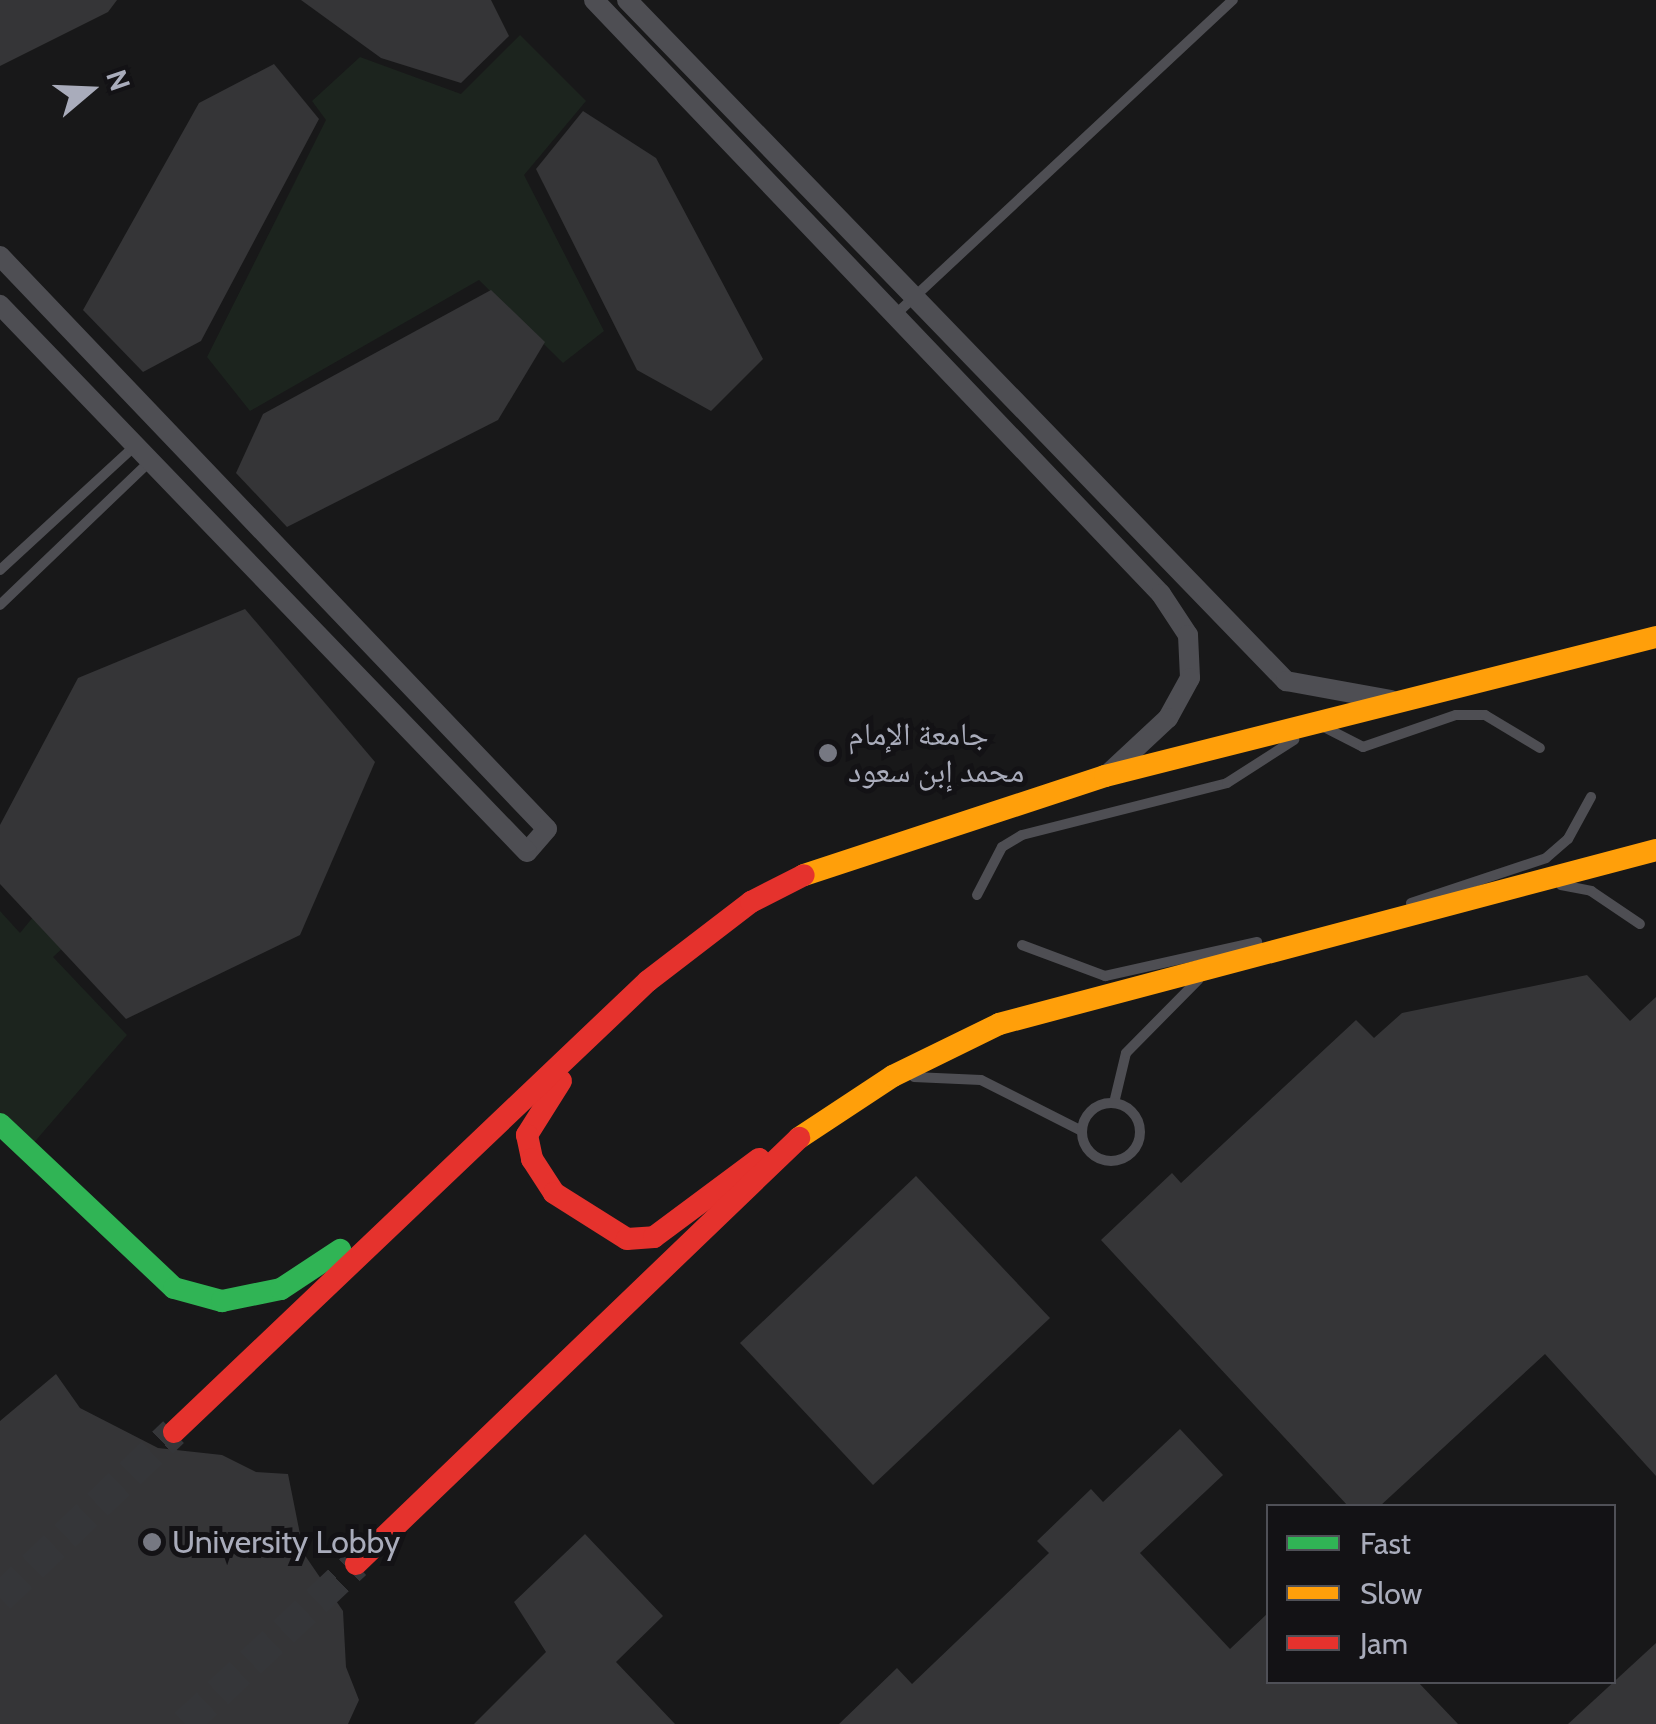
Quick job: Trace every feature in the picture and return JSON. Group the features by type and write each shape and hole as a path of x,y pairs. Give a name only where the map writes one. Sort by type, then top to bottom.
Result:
{"street":[{"path":"594,0 1161,594 1188,636 1190,678 1168,718 1105,776"},
{"path":"628,0 1286,681 1398,701"},
{"path":"0,256 547,829 526,852 0,306"},
{"path":"174,1432 397,1213 648,981 751,902 828,862 1105,776 1656,638"},
{"path":"1515,676 1656,655"},
{"path":"648,981 540,1104 528,1135 554,1193 627,1239 654,1237 719,1182 893,1076 999,1024 1204,974 1656,850"},
{"path":"0,1124 141,1265 174,1288 222,1301 281,1289 397,1213"},
{"path":"356,1564 805,1133"}],"lane":[{"path":"895,315 1233,0"},
{"path":"0,570 142,453"},
{"path":"0,605 142,453"},
{"path":"977,895 1002,847 1022,835 1227,783 1320,724 1363,747 1456,715 1486,715 1540,748"},
{"path":"1022,946 1105,976 1239,944 1371,928 1431,891 1546,858 1568,839 1591,797"},
{"path":"1541,881 1591,891 1640,924"},
{"path":"1114,1103 1126,1053 1204,974"},
{"path":"893,1076 980,1080 1082,1131 1097,1158 1127,1157 1140,1129 1134,1114 1114,1103 1092,1110 1082,1131"}],"shaded area":[{"path":"520,35 586,101 524,175 604,331 563,363 479,280 250,411 207,357 326,120 312,101 360,57 461,94"},
{"path":"136,792 137,880 53,957 127,1035 31,1146 0,1114 0,911 20,933"}],"building":[{"path":"0,0 117,0 108,12 0,66"},
{"path":"301,0 491,0 509,36 461,83 381,58"},
{"path":"274,64 319,119 201,341 143,372 83,310 199,103"},
{"path":"583,111 656,158 763,359 711,411 637,370 536,169"},
{"path":"491,290 545,342 498,420 287,527 236,473 263,414"},
{"path":"245,609 375,762 300,935 126,1019 0,884 0,825 78,678"},
{"path":"1587,975 1630,1021 1656,997 1656,1476 1545,1354 1382,1504 1346,1504 1101,1240 1172,1173 1181,1183 1356,1020 1374,1038 1402,1013"},
{"path":"916,1176 1050,1318 873,1485 740,1343"},
{"name":"University Lobby","path":"56,1374 80,1408 158,1448 222,1455 256,1472 288,1474 304,1554 343,1611 346,1667 359,1700 348,1724 0,1724 0,1421"},
{"path":"1180,1429 1223,1475 1140,1553 1230,1649 1266,1615 1266,1684 1420,1684 1458,1724 839,1724 897,1668 912,1684 1049,1553 1037,1541 1091,1489 1103,1502"},
{"path":"585,1534 663,1616 616,1662 675,1724 474,1724 546,1652 514,1602"},
{"path":"1656,1643 1656,1724 1568,1724 1616,1684"}],"tunnel":[{"path":"0,1598 174,1432"},
{"path":"185,1724 356,1564"}],"traffic: fast":[{"path":"0,1124 174,1288 222,1301 281,1289 340,1250"}],"traffic: slow":[{"path":"804,875 1105,776 1656,637"},
{"path":"799,1138 893,1076 999,1024 1656,850"}],"traffic: jam":[{"path":"174,1432 648,981 751,902 804,875"},
{"path":"561,1081 527,1135 532,1159 554,1193 627,1239 654,1237 759,1159"},
{"path":"356,1564 799,1138"}],"place":[{"name":"جامعة الإمام محمد إبن سعود","path":"828,753"},
{"name":"University Lobby","path":"152,1542"}]}
